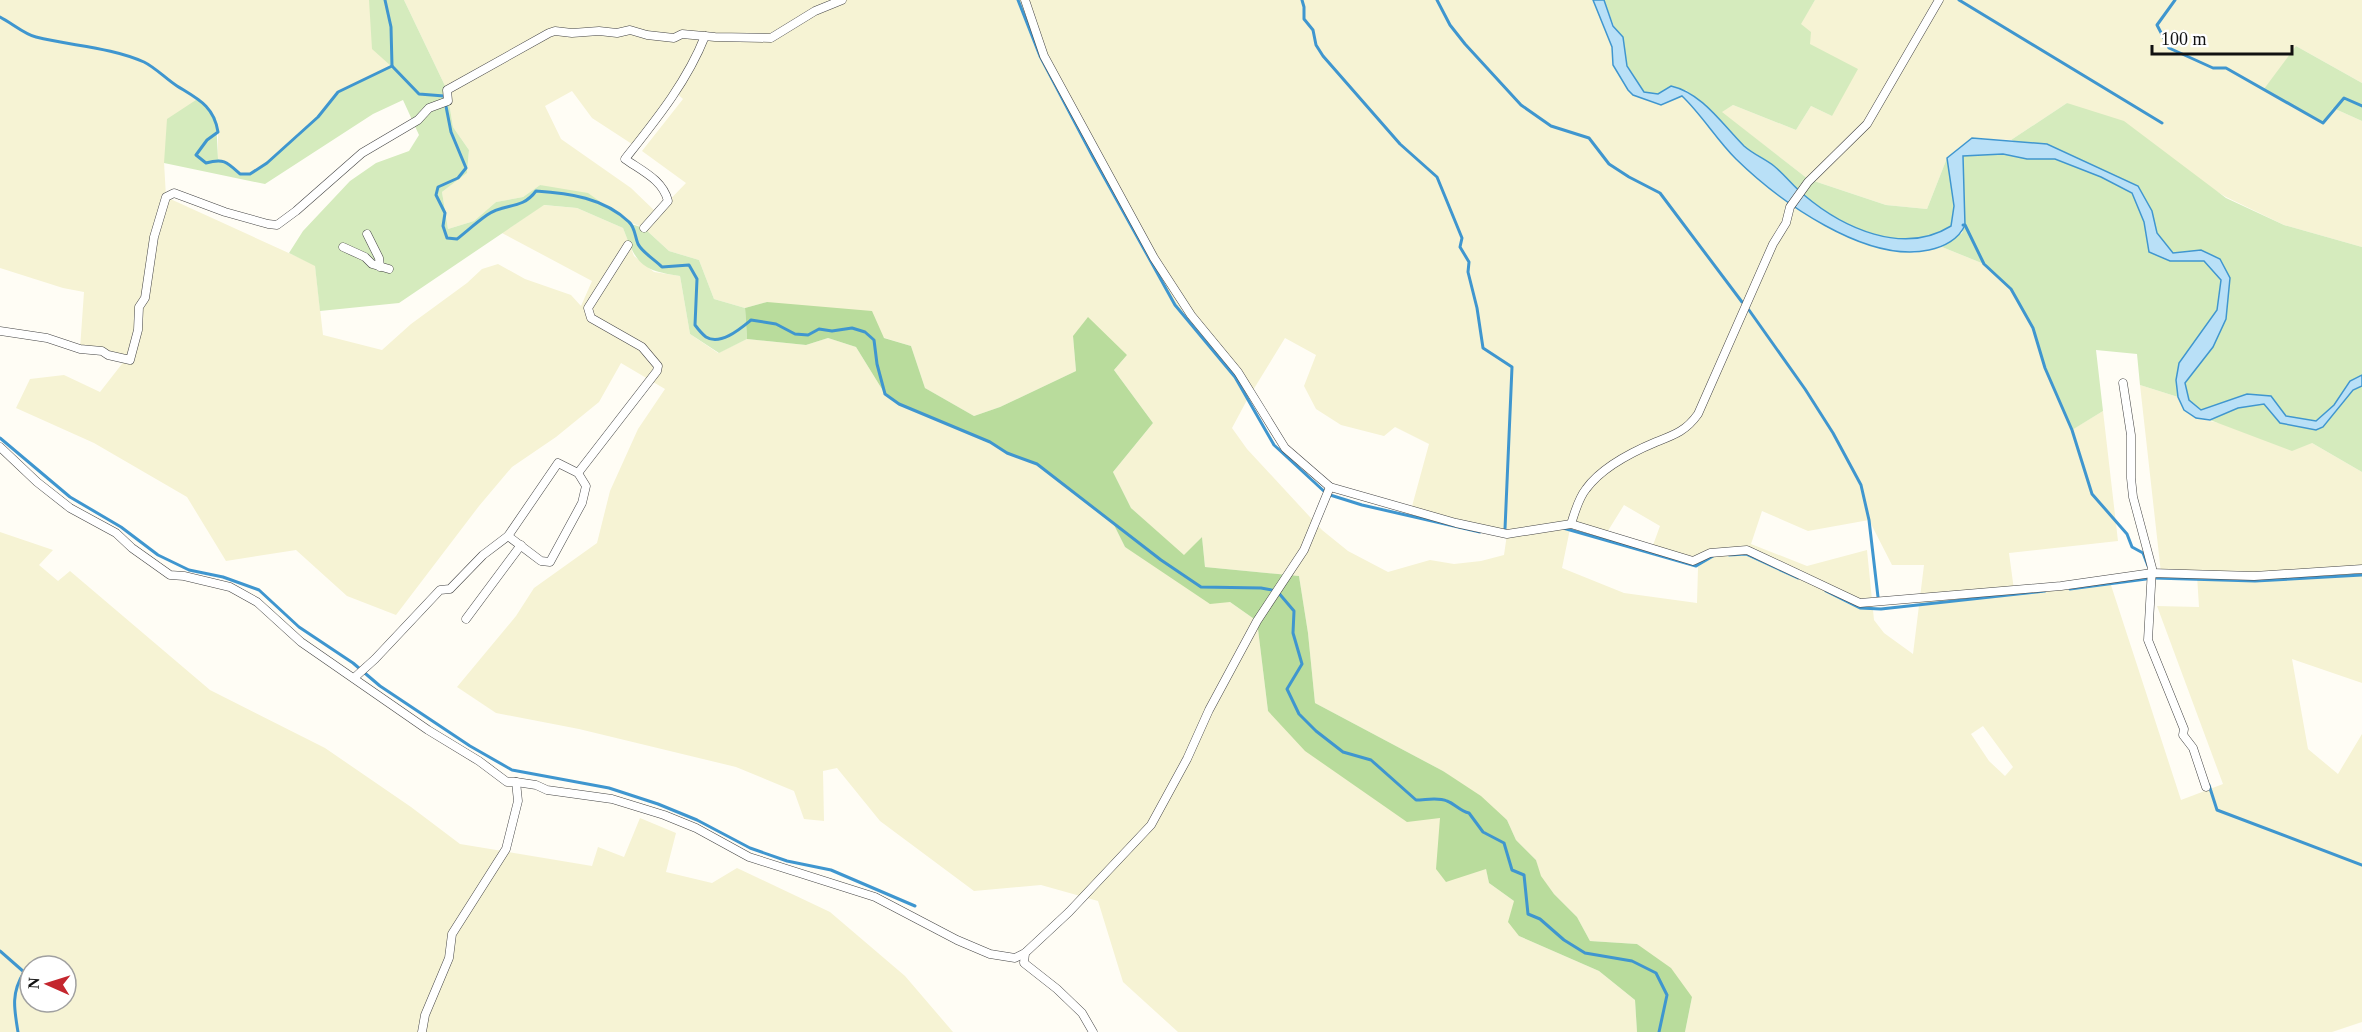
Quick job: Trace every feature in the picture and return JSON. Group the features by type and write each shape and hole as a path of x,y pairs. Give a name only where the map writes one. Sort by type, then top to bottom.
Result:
{"street":[{"path":"0,331 47,338 80,349 102,351 108,355 130,360 138,330 139,307 145,298 154,237 166,196 174,193 225,212 268,225 277,225 362,153 418,120 429,108 448,101 447,90 549,33 599,31 617,33 630,30 647,35 674,38 682,34 771,38 812,12 842,0"},
{"path":"1025,0 1044,56 1154,258 1191,315 1238,372 1285,448 1330,487 1456,523 1507,534 1571,524 1693,561 1710,553 1747,550 1860,603 2061,586 2152,573 2254,576 2362,569"},
{"path":"1571,524 1578,501 1586,488 1607,469 1629,455 1677,435 1691,424 1698,414 1768,254 1786,223 1790,207 1803,188 1867,124 1939,0"},
{"path":"644,228 668,201 666,190 660,183 625,159 670,100 705,36"},
{"path":"367,234 380,258 380,267"},
{"path":"578,473 657,371 658,366 642,347 591,318 588,308 628,245"},
{"path":"343,247 365,257 372,264 389,269"},
{"path":"2123,383 2131,435 2133,497 2152,573 2148,617 2149,646 2184,729 2183,735 2193,748 2206,787"},
{"path":"0,447 37,482 70,508 116,533 132,549 170,575 230,587 257,602 301,642 507,782 612,799 646,808 696,828 749,857 875,897 957,940 990,954 1015,958 1025,953 1069,912 1151,825 1257,621 1304,550 1330,487"},
{"path":"354,678 440,590 450,589 483,555 508,536 558,463 578,473 586,486 582,503 550,562 541,561 508,536"},
{"path":"466,619 521,545"},
{"path":"422,1032 426,1015 449,958 452,934 506,849 518,801 516,782"},
{"path":"1025,953 1024,963 1057,989 1082,1013 1093,1032"}],"shaded area":[{"path":"0,0 369,0 392,66 338,92 298,137 250,174 240,174 228,163 218,159 218,132 164,162 166,197 315,265 323,335 382,350 411,324 467,283 482,269 498,264 525,279 571,295 581,306 592,281 502,233 543,205 577,208 623,228 634,256 654,272 680,276 690,334 718,353 747,339 806,345 828,338 856,347 885,394 899,404 990,442 1007,453 1037,464 1113,523 1125,547 1230,602 1257,621 1268,711 1441,817 1486,868 1489,883 1514,901 1519,936 1599,971 1635,1000 1637,1032 1178,1032 1123,982 1098,901 1041,885 974,891 880,821 837,768 823,771 824,821 804,819 794,791 736,767 579,729 496,713 457,687 516,616 534,588 597,543 610,491 638,429 665,389 621,363 599,402 556,437 512,467 479,506 396,615 347,596 296,550 226,561 187,497 94,443 16,408 30,379 64,375 100,392 125,360 80,349 84,292 63,288 0,268"},
{"path":"404,0 1593,0 1612,47 1613,65 1633,95 1682,96 1698,111 1714,135 1736,158 1795,206 1914,253 1942,247 1984,264 2011,289 2033,328 2045,368 2073,429 2103,411 2118,541 2009,553 2014,590 2109,579 2181,800 2223,784 2157,606 2199,607 2197,575 2161,573 2140,385 2178,397 2184,410 2196,418 2312,443 2362,472 2362,683 2292,659 2308,749 2338,774 2362,734 2362,1022 2332,1032 1685,1032 1692,997 1637,944 1590,941 1577,917 1540,876 1536,860 1516,840 1507,820 1443,771 1315,703 1308,633 1299,576 1205,567 1202,537 1184,556 1131,508 1113,472 1153,423 1114,370 1127,355 1073,336 1076,371 1000,407 974,416 925,388 911,346 767,302 745,308 714,299 699,260 669,251 644,228 540,185 523,197 496,202 474,221 448,229 442,192 467,173 469,150 453,127 447,90","holes":["673,90 683,99 642,151 686,183 657,213 631,188 561,139 545,106 572,91 592,118 635,146","1285,338 1316,355 1304,386 1316,409 1341,425 1384,436 1395,427 1429,444 1411,510 1507,534 1504,555 1481,561 1454,564 1430,560 1388,572 1348,551 1322,530 1247,449 1232,428","1624,505 1660,526 1652,548 1693,561 1698,568 1697,603 1624,593 1562,568 1571,524 1606,534","1762,511 1808,531 1869,520 1892,565 1924,565 1913,654 1884,633 1874,620 1867,550 1807,566 1751,544","1983,726 2013,767 2005,776 1989,761 1971,734"]},
{"path":"1815,0 2362,0 2362,83 2296,46 2323,122 2333,108 2362,121 2362,247 2284,225 2226,197 2067,103 2011,140 1972,138 1947,158 1927,209 1886,205 1808,179 1721,112 1733,105 1796,130 1811,106 1832,116 1810,44 1800,24"},
{"path":"0,532 53,550 39,565 58,581 70,571 210,690 325,748 460,844 592,866 598,847 624,857 640,818 676,833 666,872 712,883 737,868 830,912 905,976 953,1032 0,1032"}],"green space":[{"path":"369,0 404,0 447,90 453,127 469,150 467,173 442,192 448,229 474,221 496,202 523,197 540,185 588,193 631,224 644,228 669,251 699,260 714,299 745,308 747,339 719,353 690,334 680,276 657,271 642,264 632,250 623,228 577,208 544,205 399,303 320,311 315,266 289,253 303,231 350,181 376,163 409,151 419,135 403,100 373,114 265,184 164,163 167,119 199,98 216,118 218,159 228,163 240,174 250,174 298,137 338,92 391,66 372,49"},
{"path":"1604,0 1815,0 1801,24 1811,32 1810,44 1858,69 1832,116 1811,106 1796,130 1733,105 1722,112 1808,179 1886,205 1927,209 1947,158 1954,206 1951,226 1933,235 1913,239 1894,239 1856,228 1821,208 1801,193 1771,164 1745,147 1721,120 1686,90 1658,94 1644,92 1627,65 1623,37 1614,26"},
{"path":"2296,46 2362,83 2362,121 2333,108 2323,123 2264,89"},
{"path":"2067,103 2124,121 2226,198 2284,225 2362,247 2362,375 2350,381 2334,405 2316,421 2286,416 2270,396 2201,410 2189,400 2185,383 2213,347 2230,278 2201,250 2173,253 2157,233 2152,211 2138,186 2103,170 2011,140"},
{"path":"2003,154 2027,159 2055,159 2102,177 2132,193 2144,222 2149,252 2170,261 2204,261 2221,279 2217,310 2176,380 2178,397 2140,385 2137,354 2096,350 2103,411 2072,430 2045,368 2033,328 2011,289 1984,264 1942,247 1962,233 1965,225 1963,156"},
{"path":"767,302 872,311 884,338 911,346 925,388 974,416 1000,407 1076,371 1073,336 1088,317 1127,355 1114,370 1153,423 1113,472 1131,508 1184,555 1202,537 1205,567 1299,576 1308,633 1315,703 1443,771 1481,796 1507,820 1516,840 1536,860 1541,876 1554,894 1577,917 1590,941 1637,944 1671,968 1692,997 1685,1032 1637,1032 1635,1000 1599,971 1519,936 1508,922 1514,901 1489,883 1486,869 1446,882 1436,869 1440,818 1407,822 1305,751 1268,711 1257,621 1230,602 1210,604 1125,547 1113,523 1037,464 1007,453 990,442 899,404 885,394 856,347 828,338 806,345 747,339 745,308"},
{"path":"2362,386 2362,472 2312,443 2292,451 2210,420 2238,408 2264,404 2280,423 2323,427 2353,390"}],"water":[{"path":"1593,0 1604,0 1613,26 1623,37 1627,66 1644,92 1658,94 1671,86 1692,95 1711,110 1744,146 1774,166 1800,192 1837,218 1874,234 1894,238 1913,238 1933,235 1951,226 1954,206 1947,158 1972,138 2047,144 2138,186 2152,211 2157,233 2173,253 2201,250 2220,259 2230,278 2226,319 2213,347 2185,383 2189,400 2201,410 2247,394 2271,396 2286,416 2316,421 2334,405 2350,381 2362,375 2362,386 2353,390 2323,427 2316,430 2280,423 2264,404 2238,408 2210,420 2196,418 2184,410 2178,397 2176,380 2179,363 2217,310 2221,280 2204,261 2170,261 2149,252 2144,222 2132,193 2101,177 2055,159 2027,159 2003,154 1963,156 1965,225 1955,238 1929,250 1904,252 1878,248 1825,225 1775,193 1736,159 1682,96 1661,105 1633,95 1613,65 1612,47"}],"waterway":[{"path":"385,0 391,27 392,66 419,94 444,96 451,132 466,168 458,178 438,187 436,195 445,213 443,226 447,238 457,239 487,215 519,204 536,191 573,195 609,207 629,222 640,247 662,267 689,265 697,279 695,325 706,337 723,338 736,332 751,320 776,324 795,334 808,335 819,329 832,331 852,328 865,332 874,340 877,364 885,394 899,404 990,442 1007,453 1037,464 1161,560 1201,587 1261,588 1277,591 1294,611 1293,633 1302,664 1287,689 1299,714 1343,752 1371,760 1416,800 1440,799 1450,802 1469,813 1483,832 1504,843 1512,870 1524,875 1528,914 1540,919 1564,940 1585,953 1632,961 1656,973 1667,995 1659,1032"},
{"path":"1018,0 1040,56 1175,305 1235,377 1274,445 1327,494 1362,505 1480,532"},
{"path":"1302,0 1304,19 1313,30 1316,45 1323,56 1400,144 1437,177 1462,238 1460,247 1469,262 1468,272 1477,308 1483,348 1512,367 1505,529"},
{"path":"1437,0 1450,25 1465,44 1521,105 1551,126 1589,138 1609,164 1660,193 1742,302"},
{"path":"1959,0 2162,123"},
{"path":"2175,0 2157,25 2169,48 2213,68 2226,68 2323,123 2344,98 2362,106"},
{"path":"0,17 36,37 118,53 148,64 198,99 213,116 218,132 207,140 196,155 206,163 225,162 240,174 250,174 267,163 318,117 338,92 392,66"},
{"path":"1963,225 1984,264 2011,289 2033,328 2045,368 2072,430 2092,494 2127,534 2132,547 2143,553 2148,566"},
{"path":"1749,310 1805,389 1833,433 1861,485 1869,520 1878,597"},
{"path":"0,438 70,497 121,527 158,555 189,570 223,577 259,590 299,627 353,663 380,686 470,746 512,770 609,788 658,804 697,820 750,848 787,861 831,870 915,906"},
{"path":"1563,528 1696,566 1713,556"},
{"path":"1729,555 1746,554 1798,578"},
{"path":"2154,578 2255,581 2362,575"},
{"path":"2070,589 2146,579"},
{"path":"1826,591 1860,608 1881,609 2045,591"},
{"path":"2209,785 2217,810 2362,865"},
{"path":"0,951 24,972 15,994 18,1032"}]}
